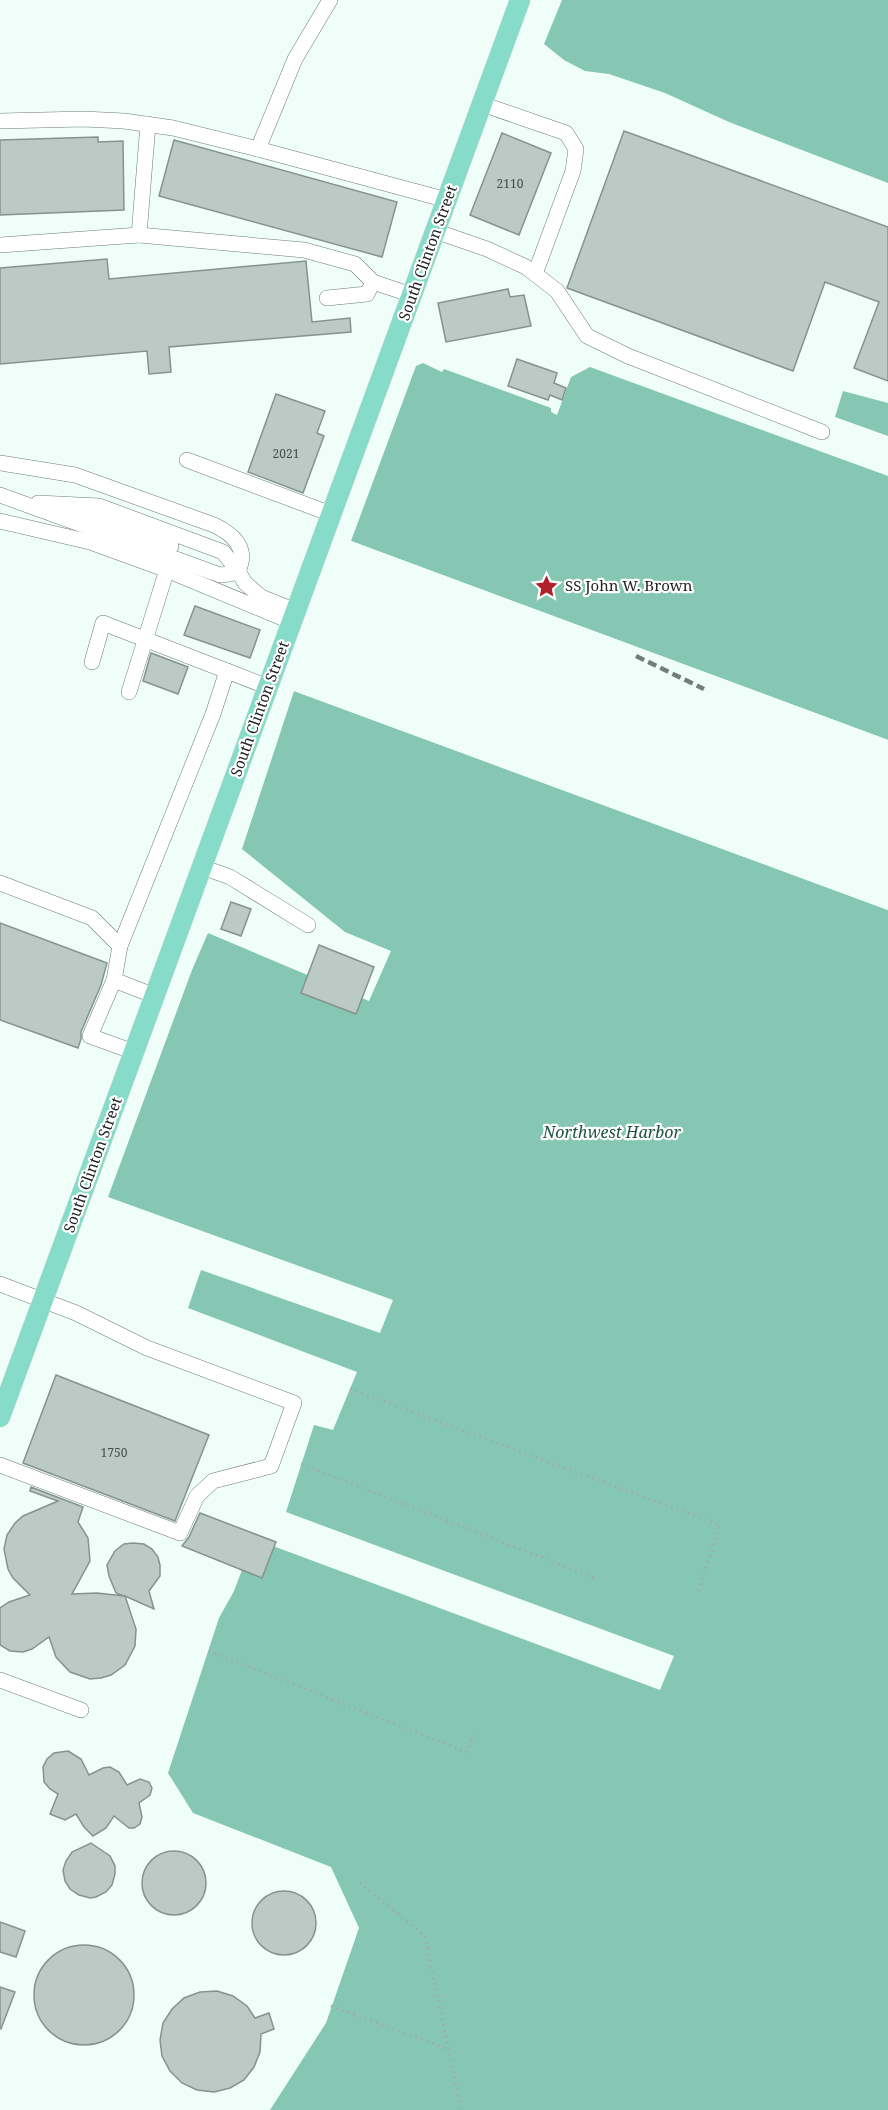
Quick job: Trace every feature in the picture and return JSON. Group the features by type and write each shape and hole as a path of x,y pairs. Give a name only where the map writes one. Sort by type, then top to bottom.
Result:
{"main road":[{"name":"South Clinton Street","path":"0,1417 520,0"}],"street":[{"path":"258,148 295,59 330,0"},
{"path":"482,104 566,133 576,149 573,171 535,274"},
{"path":"0,121 84,119 124,121 172,128 258,148 447,200"},
{"path":"139,235 148,124"},
{"path":"435,231 487,249 526,267 556,291 587,336 628,356 822,432"},
{"path":"0,245 139,235 304,250 355,264 373,282 412,295"},
{"path":"327,298 367,294 373,282"},
{"path":"187,460 331,514"},
{"path":"0,463 75,475 229,532 242,552 242,562 234,573 220,575 0,521"},
{"path":"0,495 53,514 294,617"},
{"path":"20,502 99,506 223,552 234,573"},
{"path":"53,514 99,518 218,564 234,573 261,597 294,617"},
{"path":"129,692 169,563"},
{"path":"92,662 103,623 268,687"},
{"path":"134,1052 90,1036 114,980 120,946 213,714 227,671"},
{"path":"202,867 230,878 308,925"},
{"path":"0,883 92,918 120,946"},
{"path":"114,980 155,996"},
{"path":"0,1284 43,1300 147,1348 294,1403 271,1466 213,1481 197,1496 180,1533 0,1465"},
{"path":"0,1680 81,1710"}],"path":[{"path":"350,1389 720,1525 698,1592"},
{"path":"301,1464 597,1579"},
{"path":"208,1651 466,1752 474,1735"},
{"path":"360,1883 425,1936 461,2110"},
{"path":"331,2006 448,2049"}],"water":[{"path":"562,0 888,0 888,183 729,122 665,93 609,74 585,71 564,60 544,44"},
{"path":"423,363 442,372 444,369 551,408 551,412 557,415 571,377 590,367 888,476 888,740 351,541 416,366"},
{"path":"843,391 888,403 888,436 835,417"},
{"name":"Northwest Harbor","path":"294,691 888,910 888,2110 270,2110 326,2023 359,1928 331,1867 193,1813 168,1773 219,1618 234,1591 242,1570 273,1546 660,1690 674,1656 286,1512 314,1425 333,1430 357,1372 188,1308 201,1270 380,1333 393,1300 108,1197 192,970 208,933 369,1001 391,951 345,932 242,849"}],"pier":[{"path":"351,541 888,740 888,743 350,544"},
{"path":"295,688 888,907 888,910 294,691"}],"building":[{"path":"624,131 888,227 888,381 854,368 879,302 825,282 793,371 567,288"},
{"path":"502,133 551,153 519,235 470,215"},
{"path":"98,137 98,142 123,141 124,210 0,215 0,140"},
{"path":"174,140 397,202 382,257 159,196"},
{"path":"107,259 109,279 306,261 312,322 350,318 351,332 169,347 171,372 149,374 147,351 0,364 0,268"},
{"path":"508,289 510,297 524,295 531,326 446,342 438,303"},
{"path":"517,359 557,373 554,383 566,388 562,400 550,395 548,400 508,386"},
{"path":"276,394 325,411 317,433 324,436 303,493 248,472"},
{"path":"195,606 260,630 250,658 184,635"},
{"path":"151,653 188,667 178,694 143,681"},
{"path":"231,902 251,909 241,936 221,929"},
{"path":"0,923 107,963 101,985 81,1032 78,1048 0,1020"},
{"path":"319,945 374,967 356,1014 301,993"},
{"path":"56,1375 209,1435 175,1521 23,1463"},
{"path":"31,1487 83,1507 78,1522 88,1538 90,1561 72,1594 97,1593 124,1596 116,1593 107,1565 115,1551 124,1544 144,1544 158,1557 160,1576 149,1591 154,1609 125,1596 136,1629 135,1646 125,1665 111,1675 90,1679 70,1672 56,1657 49,1637 32,1649 23,1652 10,1651 0,1645 0,1608 9,1602 30,1595 13,1578 8,1569 4,1549 7,1535 23,1516 58,1501 30,1491"},
{"path":"200,1513 276,1542 262,1578 182,1546 189,1537"},
{"path":"68,1751 81,1759 89,1775 110,1767 119,1772 127,1785 140,1779 149,1782 152,1788 150,1795 139,1803 142,1817 140,1824 129,1828 114,1816 106,1828 93,1836 76,1814 65,1820 50,1814 58,1794 44,1782 43,1767 54,1753"},
{"path":"91,1843 110,1856 115,1866 115,1874 112,1885 106,1892 90,1898 70,1889 65,1881 63,1870 72,1852"},
{"path":"168,1851 180,1851 197,1860 204,1871 206,1883 204,1895 197,1906 180,1915 168,1915 156,1910 147,1901 142,1889 142,1877 147,1865 156,1856"},
{"path":"284,1891 296,1893 307,1900 314,1911 316,1923 314,1935 307,1946 296,1953 284,1955 272,1953 261,1946 254,1935 252,1923 254,1911 261,1900 272,1893"},
{"path":"0,1922 25,1931 16,1957 0,1952"},
{"path":"84,1945 103,1948 120,1959 131,1976 134,1995 131,2014 120,2031 103,2042 84,2045 65,2042 48,2031 37,2014 34,1995 37,1976 48,1959 65,1948"},
{"path":"0,1987 15,1992 1,2029 0,2028"},
{"path":"217,1991 233,1996 247,2006 255,2018 269,2013 274,2029 261,2034 260,2052 254,2067 244,2080 230,2088 214,2092 197,2090 182,2083 170,2071 162,2056 160,2040 163,2023 172,2009 184,1998 200,1992"}],"railway":[{"path":"636,656 704,689"}],"place":[{"name":"SS John W. Brown","path":"547,586"}]}
